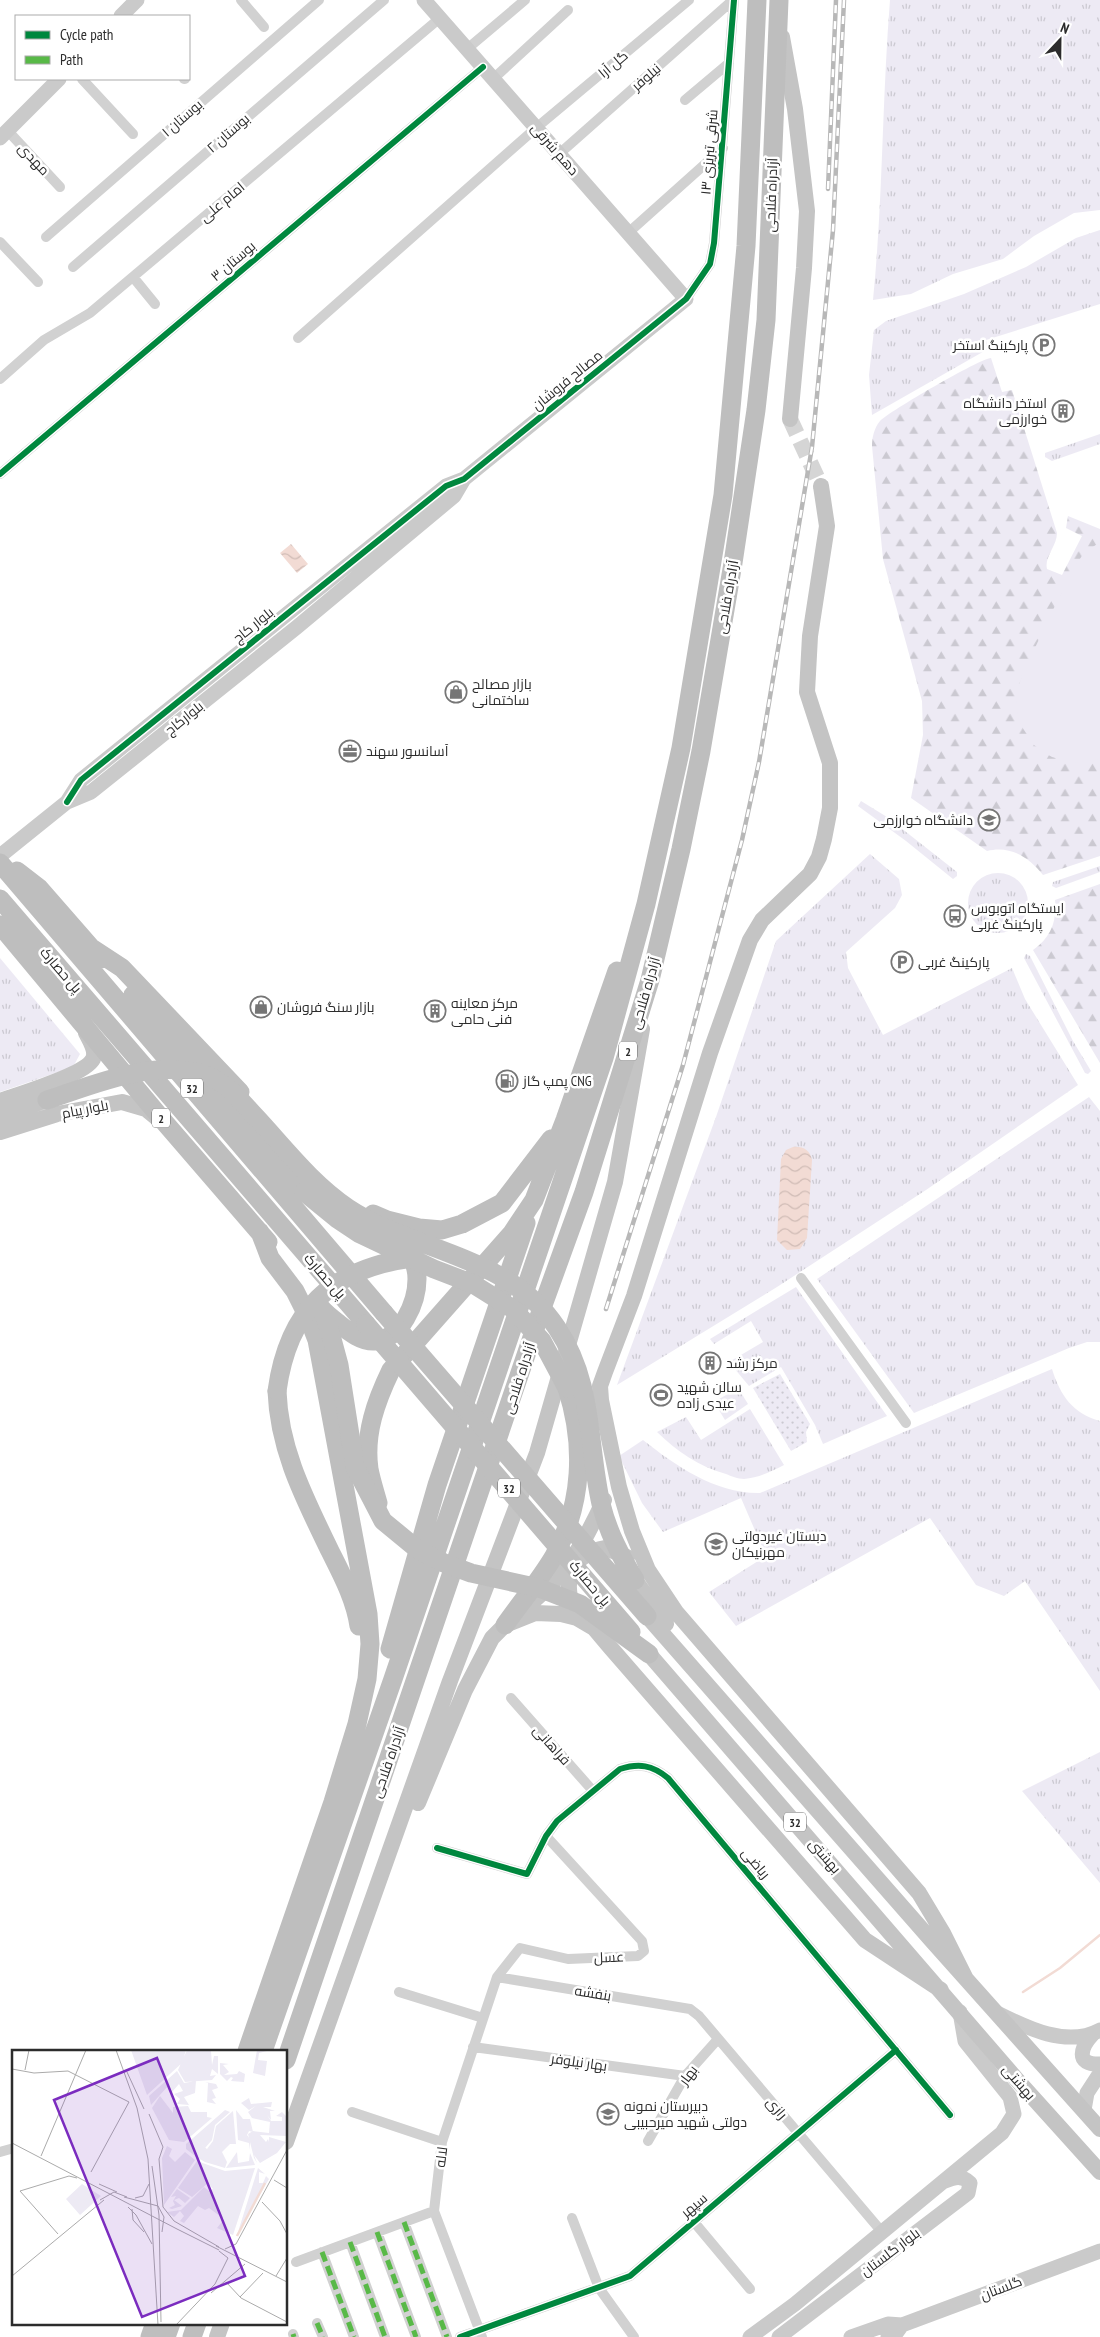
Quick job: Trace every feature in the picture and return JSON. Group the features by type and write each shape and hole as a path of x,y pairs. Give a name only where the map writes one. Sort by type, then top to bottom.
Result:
{"highway":[{"name":"آزادراه فلاحی","path":"264,2050 604,1058 628,975 681,748 724,495 746,246 757,0"},
{"name":"آزادراه فلاحی","path":"288,2054 542,1308 584,1192 650,980 681,849 701,751 733,563 756,410 766,320 778,7"},
{"path":"334,1847 348,1782 396,1631 436,1485 534,1200 565,1120 657,854"},
{"path":"0,862 39,888 304,1192 336,1218 360,1234 434,1269 473,1284 513,1309 542,1341 567,1388 577,1429 580,1471 577,1495 570,1520 554,1556 505,1625"},
{"name":"پل حصارک","path":"0,862 384,1313 647,1616"},
{"name":"پل حصارک","path":"0,899 649,1654"},
{"name":"2","path":"0,926 166,1124 301,1279 322,1310"},
{"path":"93,949 122,968 339,1194 360,1208 387,1220 419,1228 442,1230 462,1224 502,1203 565,1120"},
{"path":"51,1099 114,1078 131,1075 171,1071 210,1077 231,1090 302,1169 335,1198 381,1226 461,1258 506,1279 533,1300 556,1327 578,1367 586,1396 596,1474 607,1524 614,1543 642,1575"},
{"path":"382,1521 369,1468 369,1438 373,1410 390,1370 485,1265 512,1233 534,1200"},
{"path":"322,1310 348,1332 374,1342 385,1338 402,1326 414,1297 418,1280 415,1262 404,1240 387,1220"},
{"path":"247,2050 334,1802 368,1679 370,1644 368,1614 316,1340 309,1319 295,1291 270,1258 260,1232"},
{"path":"368,1679 357,1614 348,1587 290,1464 280,1428 277,1391 280,1367 292,1334 306,1310 325,1292 362,1270 396,1260 432,1256 461,1258"},
{"path":"322,1310 339,1365 355,1467 382,1521 417,1549 444,1563 471,1573 539,1588 580,1604 649,1654"},
{"path":"150,2337 155,2324"},
{"path":"166,2337 171,2324"},
{"path":"192,2337 197,2324"}],"main road":[{"path":"778,7 795,109 806,211 804,268 790,419"},
{"path":"821,486 827,526 810,636 807,692 830,763 830,808 819,857 810,874 762,920 750,940 710,1054 634,1296 600,1386 601,1400 614,1466 642,1575 919,1893 943,1933 966,1979"},
{"path":"288,2136 450,1681 537,1453 615,1182 650,980"},
{"path":"83,1026 94,1051 93,1058 81,1071 78,1082 79,1093 87,1102 97,1106"},
{"name":"بلوار پیام","path":"0,1132 51,1099 81,1071"},
{"path":"0,1116 51,1099"},
{"name":"بلوار پیام","path":"0,1101 51,1099 97,1106 122,1102 146,1109 166,1124"},
{"path":"394,1840 415,1811 469,1681 492,1638 556,1582 579,1552 604,1500 614,1466"},
{"path":"577,1618 568,1587 572,1571 583,1555 606,1548 632,1559 696,1671"},
{"path":"505,1625 535,1613 577,1618 594,1628 865,1940 941,1990"},
{"name":"بهشتى","path":"647,1616 966,1979"},
{"name":"بهشتى","path":"649,1654 941,1990"},
{"name":"بهشتی","path":"966,1979 1100,2129"},
{"name":"بهشتی","path":"941,1990 1100,2172"},
{"path":"217,2337 222,2324"}],"street":[{"path":"123,15 137,0"},
{"path":"241,0 264,27"},
{"name":"بوستان ۱","path":"46,237 319,0"},
{"name":"بوستان ۲","path":"73,267 384,0"},
{"name":"دهم شرقی","path":"424,0 686,299"},
{"path":"467,49 524,0"},
{"name":"گل آرا","path":"298,338 536,128 689,0"},
{"name":"۱۳ شرقی تبریزی","path":"686,299 710,264 714,243 734,0"},
{"name":"نیلوفر","path":"559,154 734,0"},
{"path":"493,79 568,10"},
{"name":"امام علی","path":"0,379 44,340 90,313 440,18"},
{"path":"685,100 729,63"},
{"name":"بوستان ۳","path":"0,474 483,67"},
{"path":"4,134 58,80"},
{"path":"83,80 133,134"},
{"name":"مهدی","path":"4,134 60,187"},
{"path":"628,233 723,148"},
{"path":"0,242 38,282"},
{"path":"133,277 154,304"},
{"name":"مصالح فروشان","path":"464,480 686,299"},
{"name":"بلوارکاج","path":"67,802 91,792 297,627 454,496 464,480"},
{"name":"بلوار کاج","path":"67,802 81,780 176,702 446,486 464,480"},
{"path":"0,856 67,802"},
{"path":"801,1278 906,1423"},
{"name":"فراهانی","path":"511,1698 593,1791"},
{"name":"ریاضی","path":"437,1848 527,1874 546,1836 557,1821 620,1768 632,1765 645,1765 657,1770 668,1778 950,2115"},
{"name":"عسل","path":"497,1977 520,1948 568,1959 638,1956 644,1951 642,1941 546,1836"},
{"name":"بنفشه","path":"497,1977 690,2009"},
{"name":"لاله","path":"481,2334 434,2211 442,2142 497,1977"},
{"path":"399,1992 483,2018"},
{"name":"رازی","path":"690,2009 799,2133 882,2232"},
{"name":"بلوار گلستان","path":"750,2337 795,2304 1002,2133 1014,2114 1010,2097 965,2041 960,2012"},
{"path":"996,2013 1024,2026 1058,2036 1096,2032"},
{"path":"1096,2032 1083,2045 1081,2054 1084,2060 1092,2064 1100,2064"},
{"name":"بهار","path":"648,2141 685,2076 718,2039"},
{"name":"بهار نیلوفر","path":"473,2047 685,2076"},
{"name":"سپهر","path":"460,2337 481,2334 630,2276 896,2050"},
{"path":"1084,2110 1087,2093 1100,2073"},
{"path":"352,2112 442,2142"},
{"name":"بلوار گلستان","path":"779,2337 968,2193 970,2183 965,2178 957,2177 942,2182"},
{"path":"296,2262 434,2211"},
{"path":"572,2218 599,2288 634,2337"},
{"path":"404,2222 446,2337"},
{"path":"694,2222 750,2289"},
{"path":"377,2232 416,2337"},
{"path":"350,2242 386,2337"},
{"name":"گلستان","path":"888,2337 1100,2251"},
{"path":"322,2252 354,2337"},
{"path":"317,2323 323,2337"},
{"name":"گلستان","path":"851,2337 888,2324 904,2331"}],"green space":[{"path":"890,0 1100,0 1100,210 1074,213 1034,236 1003,259 953,274 911,294 873,300 879,225"},
{"path":"1100,230 1100,304 986,340 988,349 872,415 869,375 874,330 886,321 964,294 1026,267 1076,238"},
{"path":"991,358 1002,392 1012,390 1057,533 1047,560 1047,569 1062,575 1082,536 1066,528 1068,516 1100,529 1100,856 1043,875 1032,863 1011,851 987,851 911,798 923,735 922,701 883,559 872,446 876,427 887,415 916,397 970,367"},
{"path":"1100,434 1100,444 1052,461 1045,457 1045,453"},
{"path":"1100,542 1100,759 1073,763 1052,757 1034,745 1018,717 1016,695 1022,675 1072,570 1084,553"},
{"path":"861,801 887,817 957,872 957,876 953,879 858,806"},
{"path":"870,854 899,879 902,895 895,908 846,952 848,968 883,1035 1012,968 1025,999 1078,1085 926,1190 777,1287 617,1385 716,1117 776,941"},
{"path":"1100,866 1100,872 1056,888 1052,886 1053,882"},
{"path":"992,873 1004,873 1015,878 1023,886 1028,897 1026,915 1015,928 1004,933 992,933 981,928 973,920 968,909 968,897 973,886 981,878"},
{"path":"1100,884 1100,1063 1033,950 1044,940 1052,928 1055,915 1055,900"},
{"path":"1026,954 1030,956 1073,1041 1091,1071 1088,1074 1085,1073 1024,958"},
{"path":"0,958 80,1054 73,1067 0,1092"},
{"path":"1089,1097 1100,1111 1100,1342 1087,1342 1069,1348 914,1413 817,1279"},
{"path":"796,1287 887,1416 823,1444 815,1425 781,1367 749,1386 729,1362 763,1342 751,1321 714,1344 710,1339"},
{"path":"1052,1369 1059,1387 1069,1402 1082,1414 1100,1421 1100,1691 1025,1581 1004,1596 976,1585 930,1518 736,1626 709,1592 766,1556 741,1498 663,1532 642,1503 619,1456 643,1440 697,1477 712,1484 744,1492 760,1493"},
{"path":"780,1374 810,1424 806,1432 807,1442 791,1451 753,1388"},
{"path":"738,1388 748,1404 725,1420 714,1402"},
{"path":"750,1409 784,1465 755,1477 739,1478 706,1467 681,1452 657,1432 686,1417 701,1440"},
{"path":"1100,1752 1100,1883 1022,1791"}],"water":[{"path":"291,544 308,564 297,573 280,553"},
{"path":"793,1147 806,1149 812,1160 807,1238 800,1249 787,1250 777,1240 781,1159 786,1150"}],"waterway":[{"path":"1023,1992 1060,1968 1100,1935"}],"tunnel":[{"path":"790,419 821,486"}],"railway":[{"path":"828,189 836,0"},
{"path":"606,1309 683,1065 742,840 759,762 812,447 833,230 844,0"}],"marked path":[{"path":"404,2222 447,2337"},
{"path":"377,2232 416,2337"},
{"path":"350,2242 385,2337"},
{"path":"322,2252 354,2337"},
{"path":"317,2323 323,2337"}],"cycle path":[{"path":"67,802 81,780 446,486 464,479 686,299 710,264 714,243 734,0"},
{"path":"0,474 483,67"},
{"path":"437,1848 527,1874 546,1836 557,1821 620,1769 645,1766 656,1770 668,1778 950,2115"},
{"path":"460,2337 630,2276 896,2050"}],"place":[{"name":"پارکینگ استخر","path":"1044,345"},
{"name":"استخر دانشگاه خوارزمی","path":"1063,411"},
{"name":"بازار مصالح ساختمانی","path":"456,692"},
{"name":"آسانسور سهند","path":"350,751"},
{"name":"دانشگاه خوارزمی","path":"989,820"},
{"name":"ایستگاه اتوبوس پارکینگ غربی","path":"955,916"},
{"name":"پارکینگ غربی","path":"902,962"},
{"name":"بازار سنگ فروشان","path":"261,1007"},
{"name":"مرکز معاینه فنی حامی","path":"435,1011"},
{"name":"پمپ گاز CNG","path":"507,1081"},
{"name":"مرکز رشد","path":"710,1363"},
{"name":"سالن شهید عیدی زاده","path":"661,1395"},
{"name":"دبستان غیردولتی مهرنیکان","path":"716,1544"},
{"name":"دبیرستان نمونه دولتی شهید میرحبیبی","path":"608,2114"}]}
